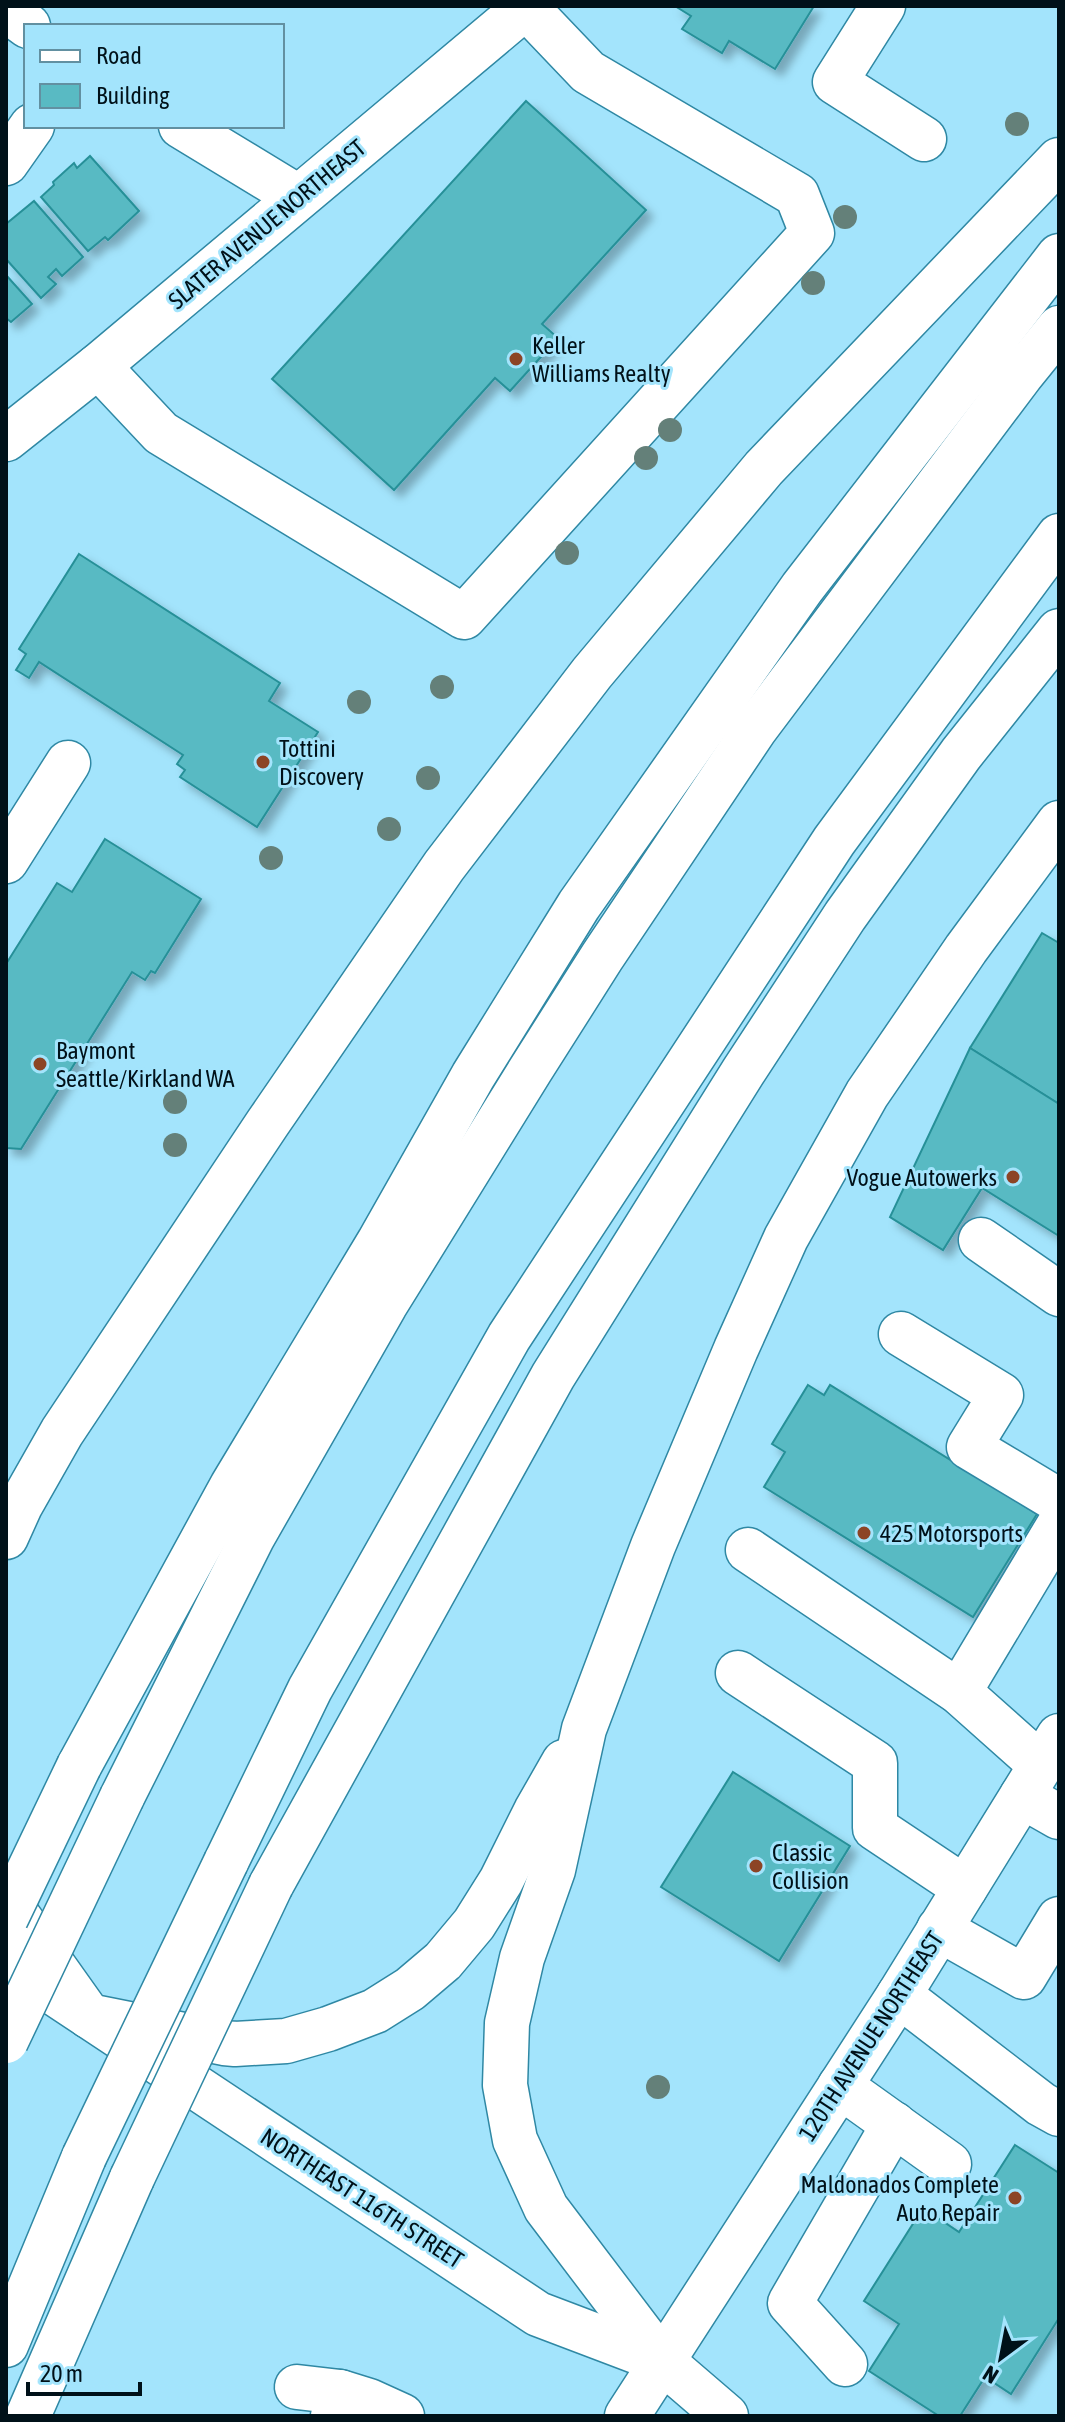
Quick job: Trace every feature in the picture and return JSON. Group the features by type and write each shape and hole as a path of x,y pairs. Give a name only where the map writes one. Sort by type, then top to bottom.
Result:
{"main road":[{"path":"98,366 161,433 464,617 812,233 797,195 588,72 527,6"},
{"name":"SLATER AVENUE NORTHEAST","path":"6,439 98,366 527,6"},
{"path":"883,6 835,82 924,139"},
{"path":"6,10 25,24"},
{"path":"6,163 31,128"},
{"path":"184,128 298,197"},
{"path":"6,1537 62,1432 241,1161 444,866 592,673 764,468 1059,160"},
{"path":"6,1918 79,1766 232,1486 379,1242 473,1076 579,905 802,588 1059,256"},
{"path":"6,2041 122,1797 253,1536 385,1305 602,957 755,729 1059,328"},
{"path":"6,2345 84,2157 310,1689 509,1337 834,841 1059,536"},
{"path":"28,2416 132,2178 271,1885 553,1376 743,1072 845,916 943,779 1059,631"},
{"path":"6,861 68,763"},
{"path":"662,2361 546,2208 515,2140 505,2085 507,2023 522,1958 553,1870 584,1729 658,1532 786,1238 867,1094 966,949 1059,823"},
{"path":"981,1240 1059,1294"},
{"path":"901,1334 1001,1395 969,1447 1057,1526 959,1692"},
{"path":"6,1492 62,1432"},
{"path":"748,1550 959,1692 1045,1779"},
{"path":"738,1673 875,1763 875,1828 965,1888"},
{"path":"6,1892 18,1916 89,2016 235,2044 286,2041 375,2011 410,1989 443,1961 474,1924 501,1881 536,1811 584,1729"},
{"name":"120TH AVENUE NORTHEAST","path":"627,2416 965,1888 1045,1779"},
{"path":"939,1929 1024,1977 1059,1919"},
{"name":"NORTHEAST 116TH STREET","path":"6,1961 538,2314 662,2361 726,2416"},
{"path":"899,1995 1041,2104 1059,2114"},
{"path":"840,2086 949,2164"},
{"path":"845,2364 790,2303 894,2124"},
{"path":"297,2387 336,2404 369,2401 402,2416"}],"building":[{"path":"675,6 814,6 775,69 729,41 722,53 682,29 691,16"},
{"path":"526,101 646,210 542,324 558,338 510,391 495,378 394,490 272,379"},
{"path":"90,156 139,211 108,240 105,237 88,251 41,197 74,163 77,168"},
{"path":"34,201 83,257 62,276 56,269 48,277 56,284 41,298 6,259 6,224"},
{"path":"6,275 32,304 11,322 6,318"},
{"path":"79,554 280,683 269,701 318,732 257,827 180,777 185,770 177,764 183,755 39,662 29,678 16,670 26,654 19,649"},
{"name":"Baymont Seattle/Kirkland WA","path":"105,839 201,899 155,973 151,971 145,980 132,972 21,1149 6,1148 6,964 57,883 72,892"},
{"path":"1042,933 1059,943 1059,1104 970,1048"},
{"path":"970,1048 1059,1104 1059,1236 982,1188 943,1250 890,1217"},
{"path":"808,1385 824,1395 830,1385 1037,1514 973,1617 764,1487 785,1452 772,1444"},
{"name":"Classic Collision","path":"733,1772 850,1846 779,1961 661,1887"},
{"path":"1015,2145 1059,2173 1059,2318 1011,2394 985,2377 960,2416 939,2416 869,2371 899,2324 864,2301 923,2208 959,2232"}],"place":[{"name":"Keller Williams Realty","path":"516,359"},
{"name":"Tottini Discovery","path":"263,762"},
{"name":"Baymont Seattle/Kirkland WA","path":"40,1064"},
{"name":"Vogue Autowerks","path":"1013,1177"},
{"name":"425 Motorsports","path":"864,1533"},
{"name":"Classic Collision","path":"756,1866"},
{"name":"Maldonados Complete Auto Repair","path":"1015,2198"}]}
